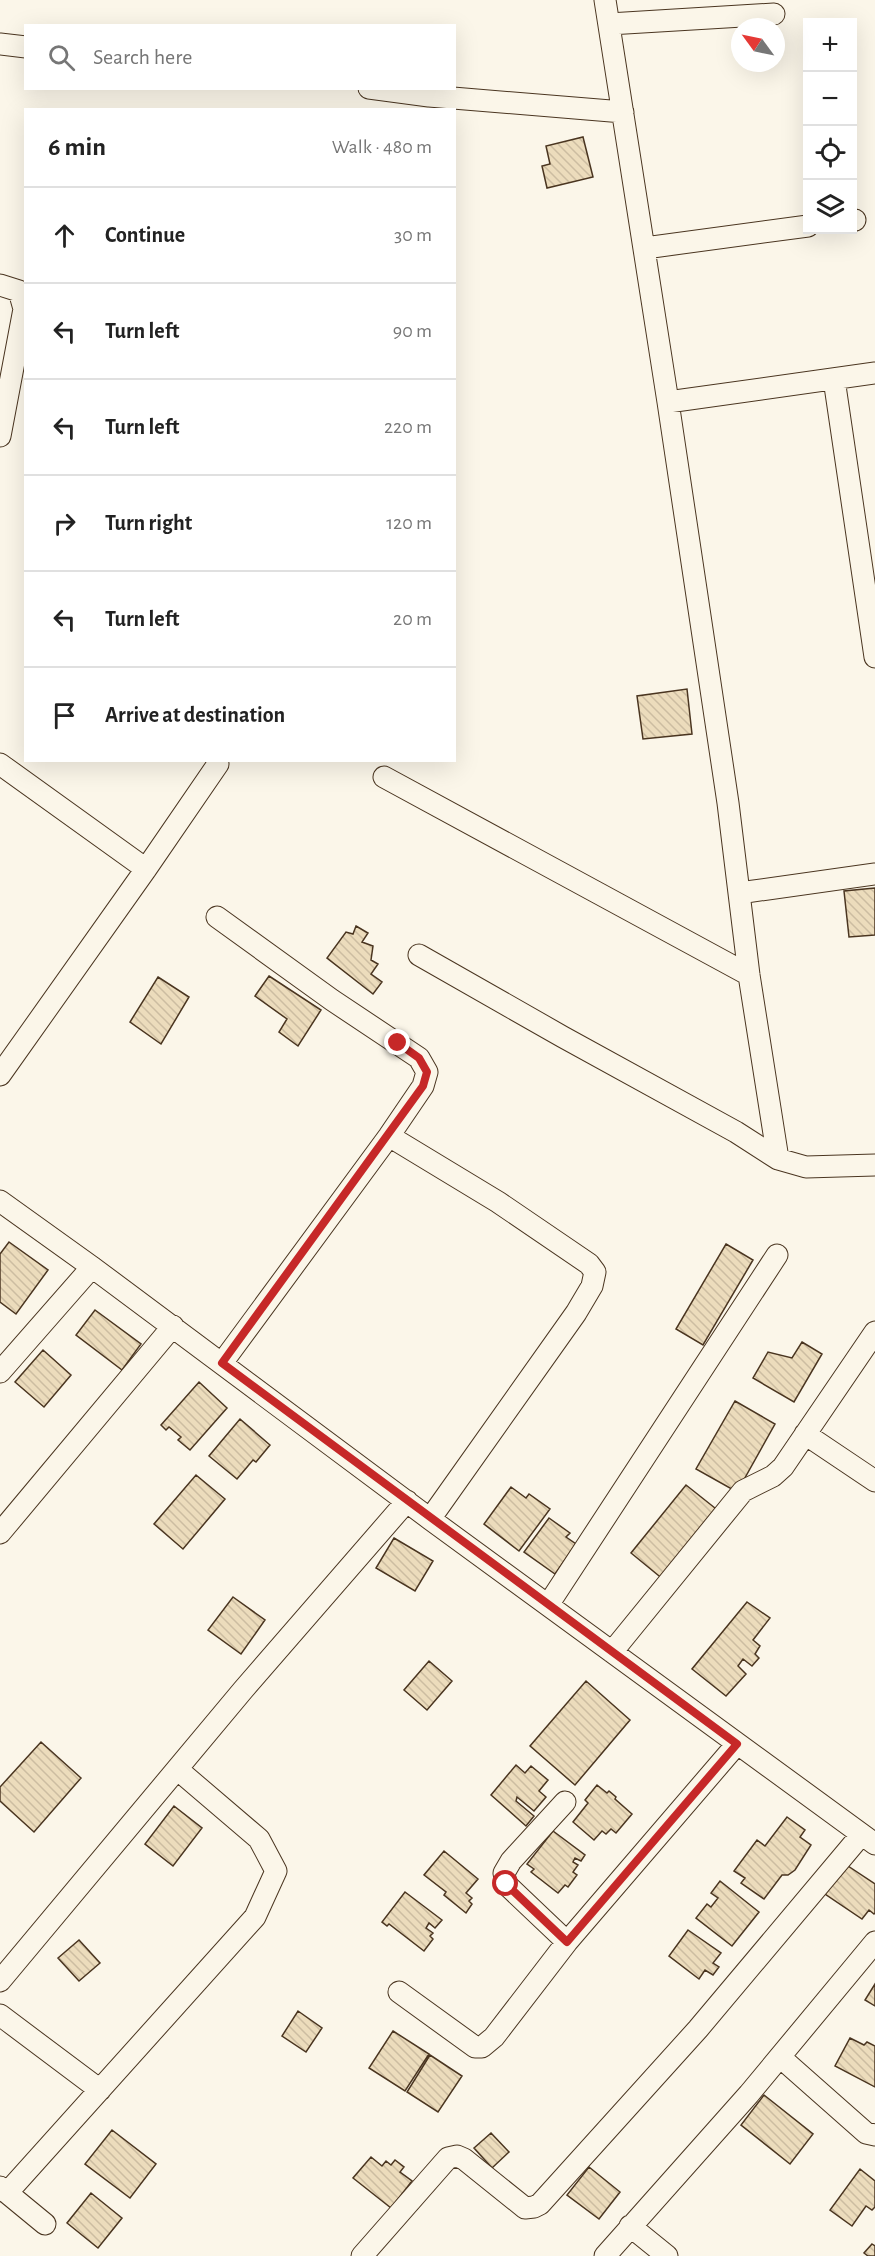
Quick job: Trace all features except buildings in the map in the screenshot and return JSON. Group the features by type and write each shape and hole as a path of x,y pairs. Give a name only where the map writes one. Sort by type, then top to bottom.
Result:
{"street":[{"path":"605,0 645,248 728,803 749,975 778,1159"},
{"path":"609,24 774,14"},
{"path":"0,44 24,47"},
{"path":"384,90 429,96 622,112"},
{"path":"645,248 803,227"},
{"path":"0,285 19,291 24,309 0,436"},
{"path":"668,402 875,373"},
{"path":"834,379 875,657"},
{"path":"0,764 146,869"},
{"path":"0,1075 218,764"},
{"path":"384,777 749,975"},
{"path":"739,893 875,874"},
{"path":"217,917 332,1000 419,1058 427,1072 423,1086 388,1136 222,1363"},
{"path":"420,955 736,1132 778,1159 806,1167 875,1165"},
{"path":"388,1136 507,1208 589,1264 595,1272 592,1286 576,1313 430,1519"},
{"path":"0,1201 92,1266 430,1519 868,1840 540,2204 525,2208 464,2159 457,2156 448,2158 362,2256"},
{"path":"548,1605 777,1255"},
{"path":"0,1372 92,1266"},
{"path":"0,1533 173,1326"},
{"path":"612,1652 743,1491 773,1476 783,1467 875,1332"},
{"path":"805,1434 875,1480"},
{"path":"0,1981 406,1501"},
{"path":"399,1992 475,2047 482,2047 494,2037 567,1942 737,1744"},
{"path":"45,2224 4,2190 100,2090 255,1917 276,1870 259,1839 177,1769"},
{"path":"565,1803 511,1861 504,1873 506,1884 567,1942"},
{"path":"605,2256 749,2094 875,1942"},
{"path":"0,2015 100,2090"},
{"path":"780,2057 866,2133 875,2135"},
{"path":"630,2226 667,2256"}],"route":[{"path":"398,1043 419,1058 427,1072 423,1086 222,1363 737,1744 567,1942 506,1884"}]}
